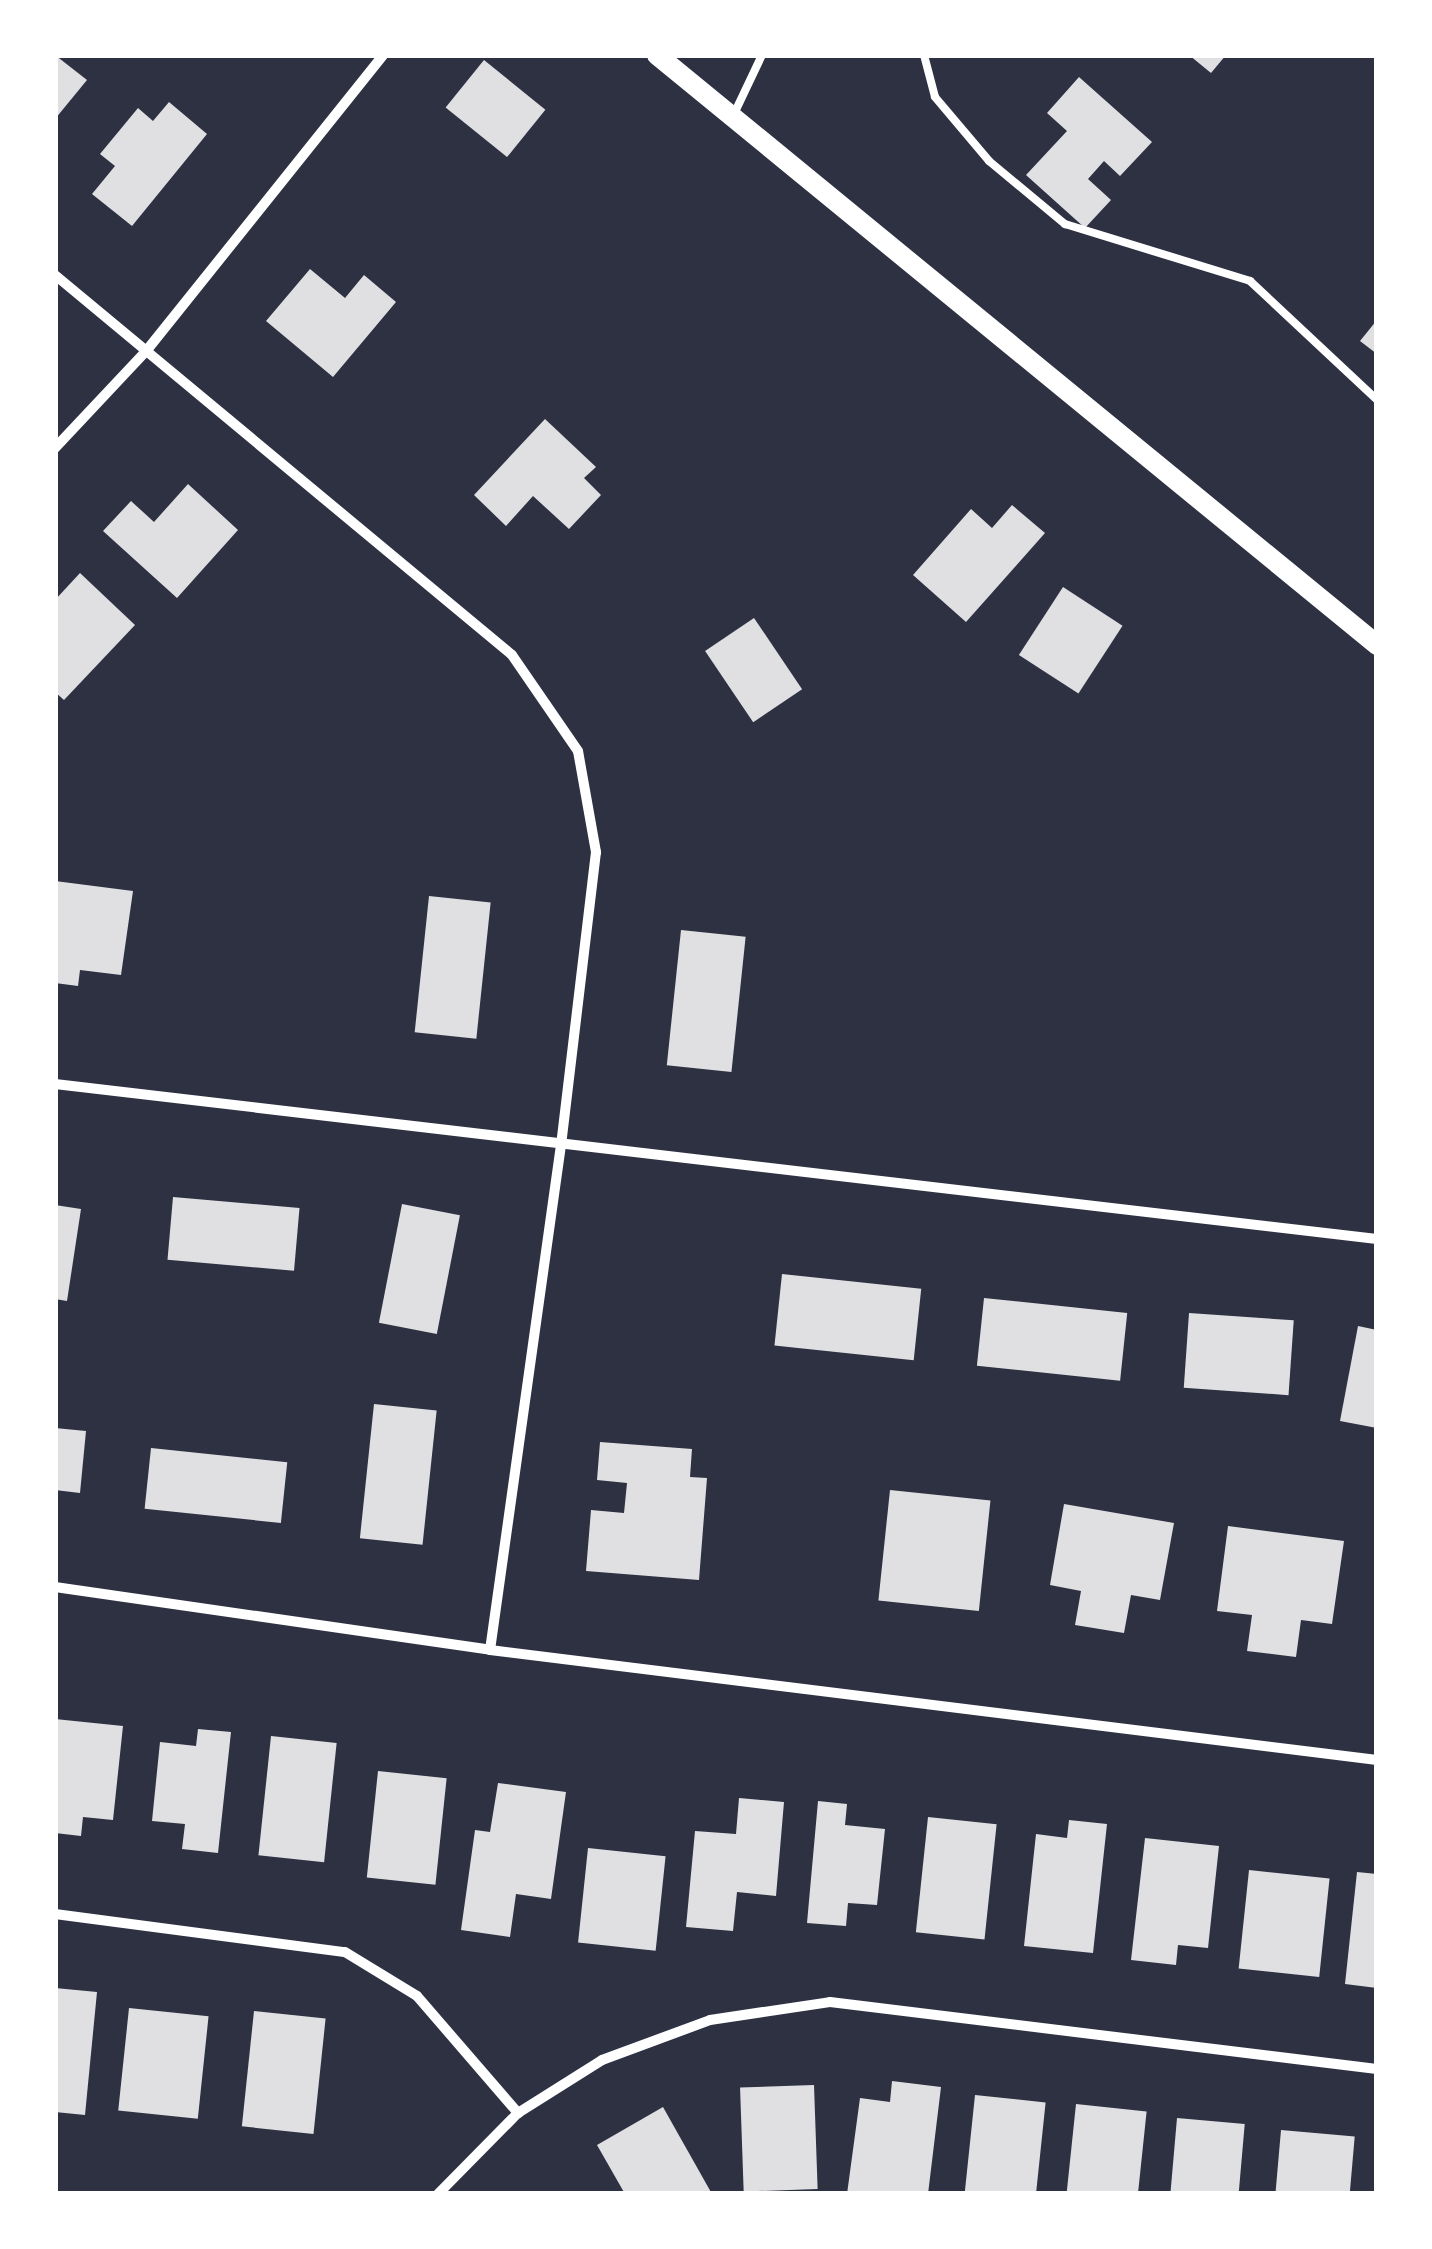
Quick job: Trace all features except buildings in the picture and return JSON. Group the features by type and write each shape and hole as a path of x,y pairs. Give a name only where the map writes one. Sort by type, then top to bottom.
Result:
{"main road":[{"path":"657,55 1377,646"}],"street":[{"path":"55,448 148,350 383,55"},
{"path":"55,275 512,655 578,751 596,852 562,1145 490,1650"},
{"path":"55,1084 1377,1239"},
{"path":"55,1587 490,1650 1377,1760"},
{"path":"55,1914 345,1952 416,1996 518,2112"},
{"path":"438,2194 518,2112 602,2060 710,2020 830,2002 1377,2068"}],"lane":[{"path":"732,118 762,55"},
{"path":"924,55 935,97 989,161 1066,224 1250,281 1377,400"}]}
